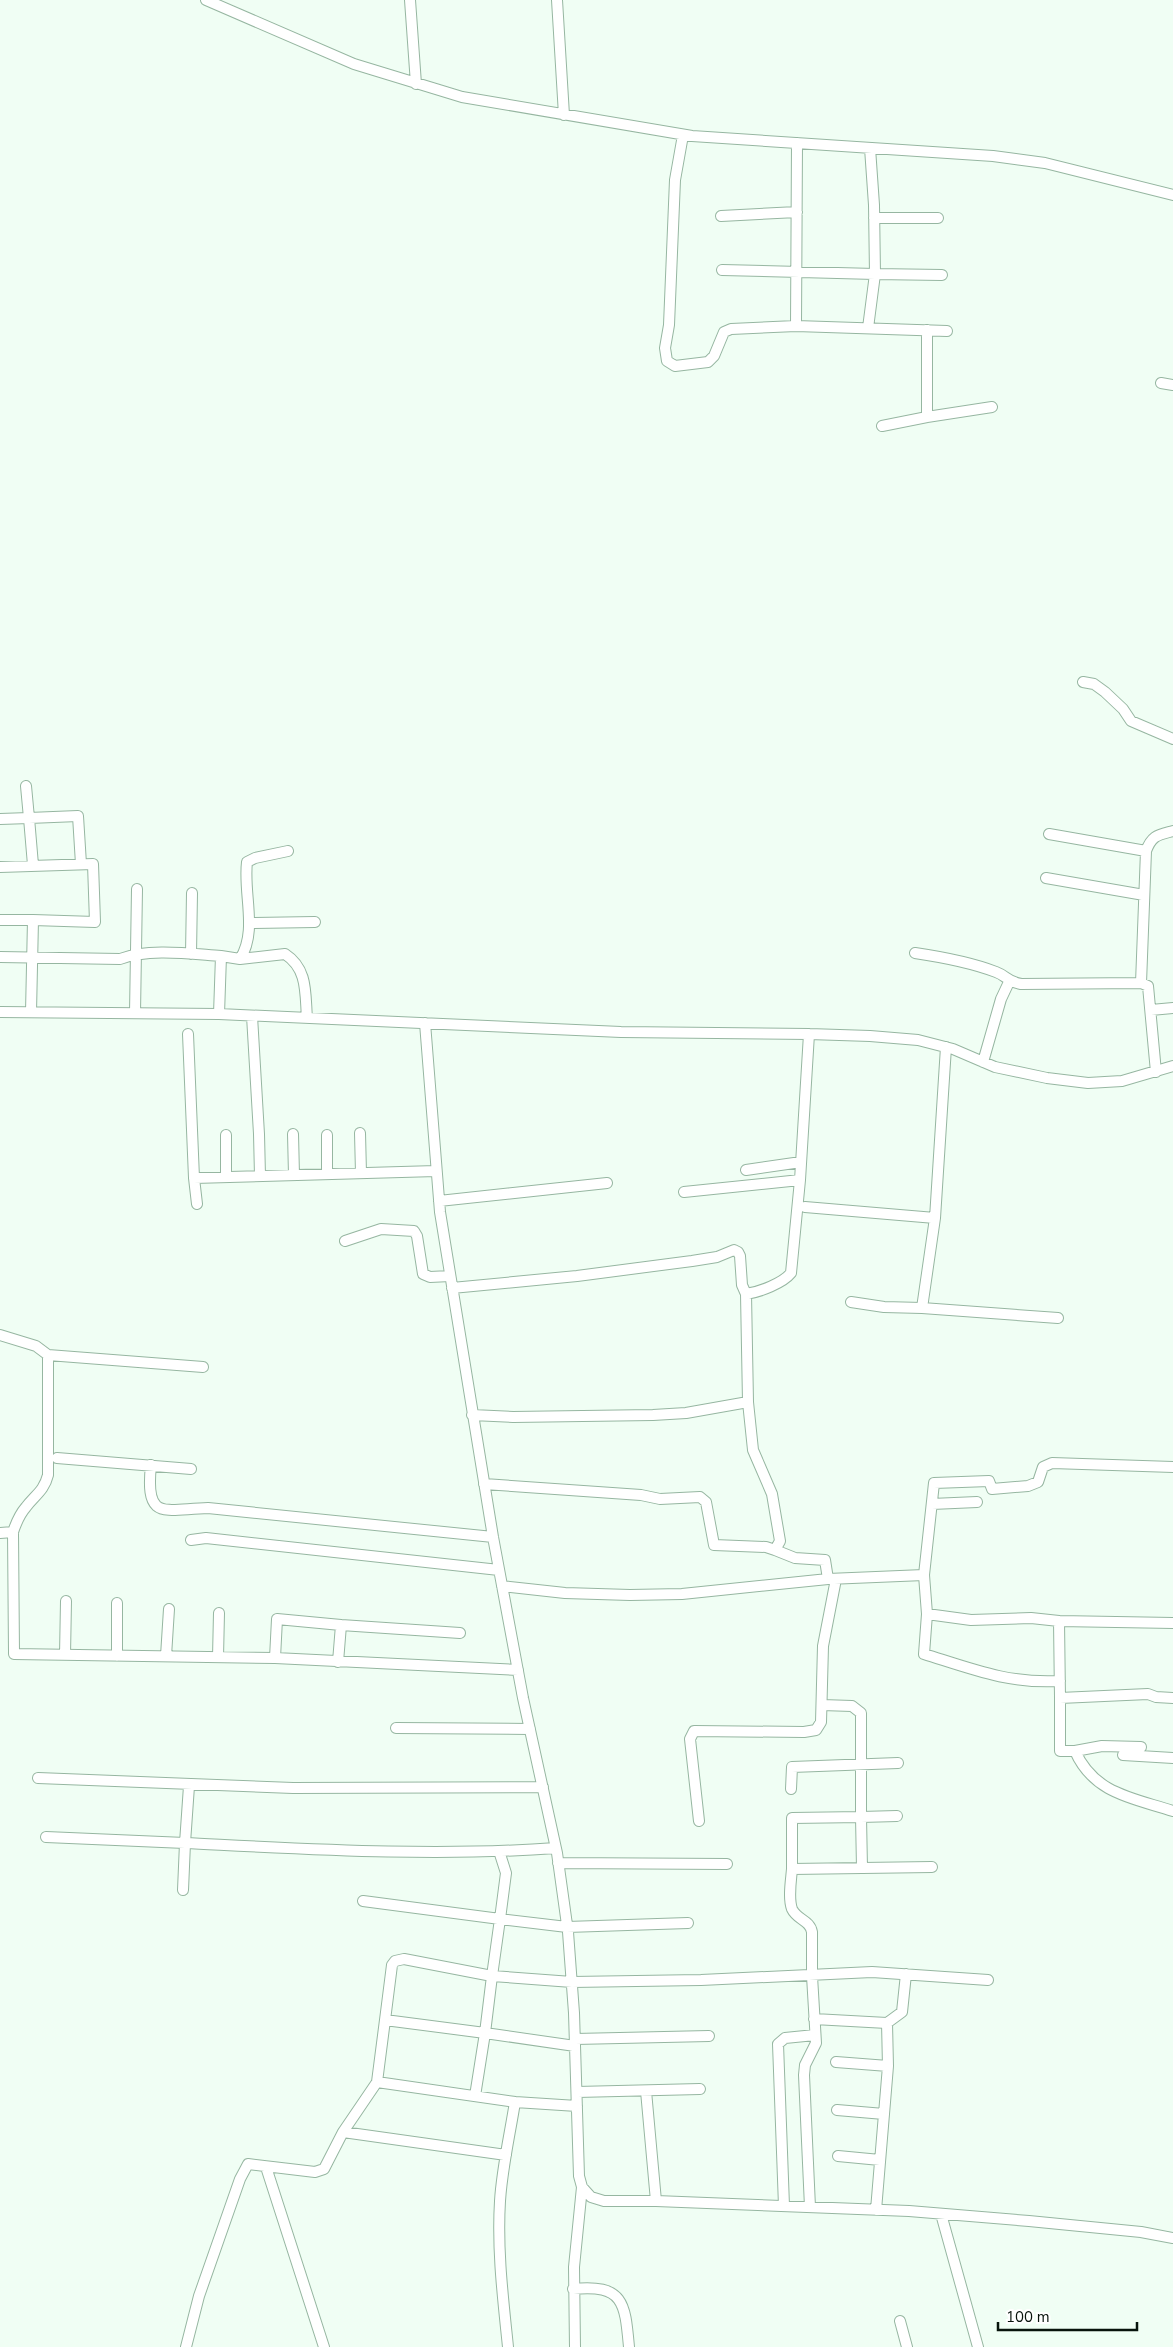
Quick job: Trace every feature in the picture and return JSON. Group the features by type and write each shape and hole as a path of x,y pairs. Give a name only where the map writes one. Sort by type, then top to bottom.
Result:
{"street":[{"path":"206,0 354,64 462,97 683,134 993,156 1045,163 1173,198"},
{"path":"410,0 416,84"},
{"path":"557,0 564,115"},
{"path":"683,134 675,180 669,325 666,348 667,361 675,366 708,362 714,356 724,332 731,329 796,326 947,331"},
{"path":"796,326 797,143"},
{"path":"868,328 875,274 870,148"},
{"path":"720,216 797,212"},
{"path":"874,218 938,218"},
{"path":"722,270 942,275"},
{"path":"927,330 927,418"},
{"path":"1162,383 1173,385"},
{"path":"882,426 992,407"},
{"path":"1083,682 1094,684 1105,692 1123,709 1131,721 1173,739"},
{"path":"26,786 33,865"},
{"path":"0,819 78,816 81,864"},
{"path":"1141,983 1146,851 1150,840 1157,835 1173,831"},
{"path":"1049,834 1146,851"},
{"path":"240,958 247,948 248,923 245,887 247,862 255,858 288,852"},
{"path":"0,867 93,864 95,922 0,920"},
{"path":"1046,878 1144,895"},
{"path":"135,1013 134,954 137,889"},
{"path":"191,954 192,893"},
{"path":"31,1012 33,920"},
{"path":"248,923 315,922"},
{"path":"915,953 950,959 998,973 1009,982 1021,984 1141,983 1148,986 1156,1072"},
{"path":"0,957 120,959 134,954 191,954 240,958 285,954 293,959 304,976 308,1018"},
{"path":"219,1014 221,956"},
{"path":"983,1062 1009,982"},
{"path":"1151,1010 1173,1008"},
{"path":"0,1012 219,1014 672,1034 809,1034 918,1040 946,1047 983,1062 1047,1078 1088,1083 1122,1081 1173,1066"},
{"path":"252,1016 260,1176"},
{"path":"425,1023 436,1171 450,1276 493,1537 518,1670 556,1848 568,1927 582,2188 574,2289 575,2347"},
{"path":"188,1034 194,1178 197,1204"},
{"path":"746,1294 768,1287 787,1278 792,1273 809,1034"},
{"path":"922,1308 936,1218 946,1047"},
{"path":"360,1133 361,1173"},
{"path":"293,1134 294,1175"},
{"path":"226,1135 226,1178"},
{"path":"327,1135 327,1174"},
{"path":"746,1170 801,1162"},
{"path":"194,1178 436,1171"},
{"path":"684,1192 800,1180"},
{"path":"439,1201 607,1183"},
{"path":"805,1207 936,1218"},
{"path":"345,1241 381,1230 414,1231 417,1236 423,1274 430,1278 450,1276"},
{"path":"452,1288 577,1276 717,1257 734,1250 738,1252 740,1256 742,1285 746,1294 748,1402 753,1450 772,1494 780,1541 775,1550"},
{"path":"851,1302 884,1307 1058,1318"},
{"path":"0,1336 36,1346 48,1355 203,1367"},
{"path":"48,1355 48,1475 45,1486 25,1508 13,1532 14,1654 274,1658 518,1670"},
{"path":"472,1415 513,1417 653,1415 686,1413 748,1402"},
{"path":"57,1458 191,1469"},
{"path":"1060,1681 1035,1683 1018,1681 924,1654 927,1614 924,1575 934,1483 989,1481 992,1489 1028,1486 1038,1482 1043,1466 1052,1463 1173,1466"},
{"path":"151,1465 150,1496 153,1504 166,1511 208,1508 493,1537"},
{"path":"484,1484 641,1495 660,1499 700,1497 706,1502 714,1545 766,1547 795,1558 825,1560 832,1579 823,1646 821,1722 816,1730 809,1731 694,1732 690,1739 699,1821"},
{"path":"932,1504 977,1502"},
{"path":"0,1533 13,1532"},
{"path":"192,1540 206,1538 499,1570"},
{"path":"502,1586 565,1592 664,1595 832,1579 924,1575"},
{"path":"65,1655 66,1601"},
{"path":"116,1656 117,1603"},
{"path":"166,1656 169,1609"},
{"path":"218,1657 220,1613"},
{"path":"927,1614 971,1620 1023,1618 1059,1621 1173,1623"},
{"path":"274,1658 277,1619 460,1634"},
{"path":"1059,1621 1060,1751 1102,1746 1141,1747"},
{"path":"338,1662 341,1625"},
{"path":"1060,1698 1148,1694 1156,1697 1173,1698"},
{"path":"822,1705 852,1706 861,1713 862,1868"},
{"path":"396,1728 530,1728"},
{"path":"1075,1750 1081,1765 1102,1786 1113,1792 1173,1811"},
{"path":"1123,1755 1173,1758"},
{"path":"791,1789 792,1767 898,1763"},
{"path":"38,1778 189,1786 391,1789 543,1787"},
{"path":"183,1890 189,1786"},
{"path":"810,2207 804,2074 805,2064 816,2043 812,1976 812,1927 799,1918 793,1910 791,1901 792,1818 897,1816"},
{"path":"46,1837 300,1849 499,1851 556,1848"},
{"path":"475,2096 506,1873 499,1851"},
{"path":"558,1862 727,1864"},
{"path":"792,1869 932,1866"},
{"path":"363,1901 568,1927 688,1923"},
{"path":"186,2347 199,2296 240,2179 248,2164 315,2172 324,2169 343,2132 377,2082 392,1965 399,1959 492,1976 572,1982 812,1976 872,1972 988,1980"},
{"path":"814,2019 887,2023 902,2012 906,1974"},
{"path":"385,2020 575,2043 709,2036"},
{"path":"876,2210 888,2066 887,2023"},
{"path":"784,2206 778,2044 785,2038 815,2035"},
{"path":"836,2062 888,2066"},
{"path":"377,2082 515,2102 577,2106"},
{"path":"577,2092 700,2088"},
{"path":"646,2091 656,2201"},
{"path":"508,2347 499,2245 500,2199 515,2102"},
{"path":"837,2110 884,2114"},
{"path":"343,2132 506,2155"},
{"path":"838,2156 880,2160"},
{"path":"266,2167 324,2347"},
{"path":"582,2188 592,2198 604,2201 656,2201 941,2214 1141,2232 1173,2238"},
{"path":"941,2214 978,2347"},
{"path":"574,2289 604,2289 616,2294 624,2310 629,2347"},
{"path":"900,2321 907,2347"}]}
